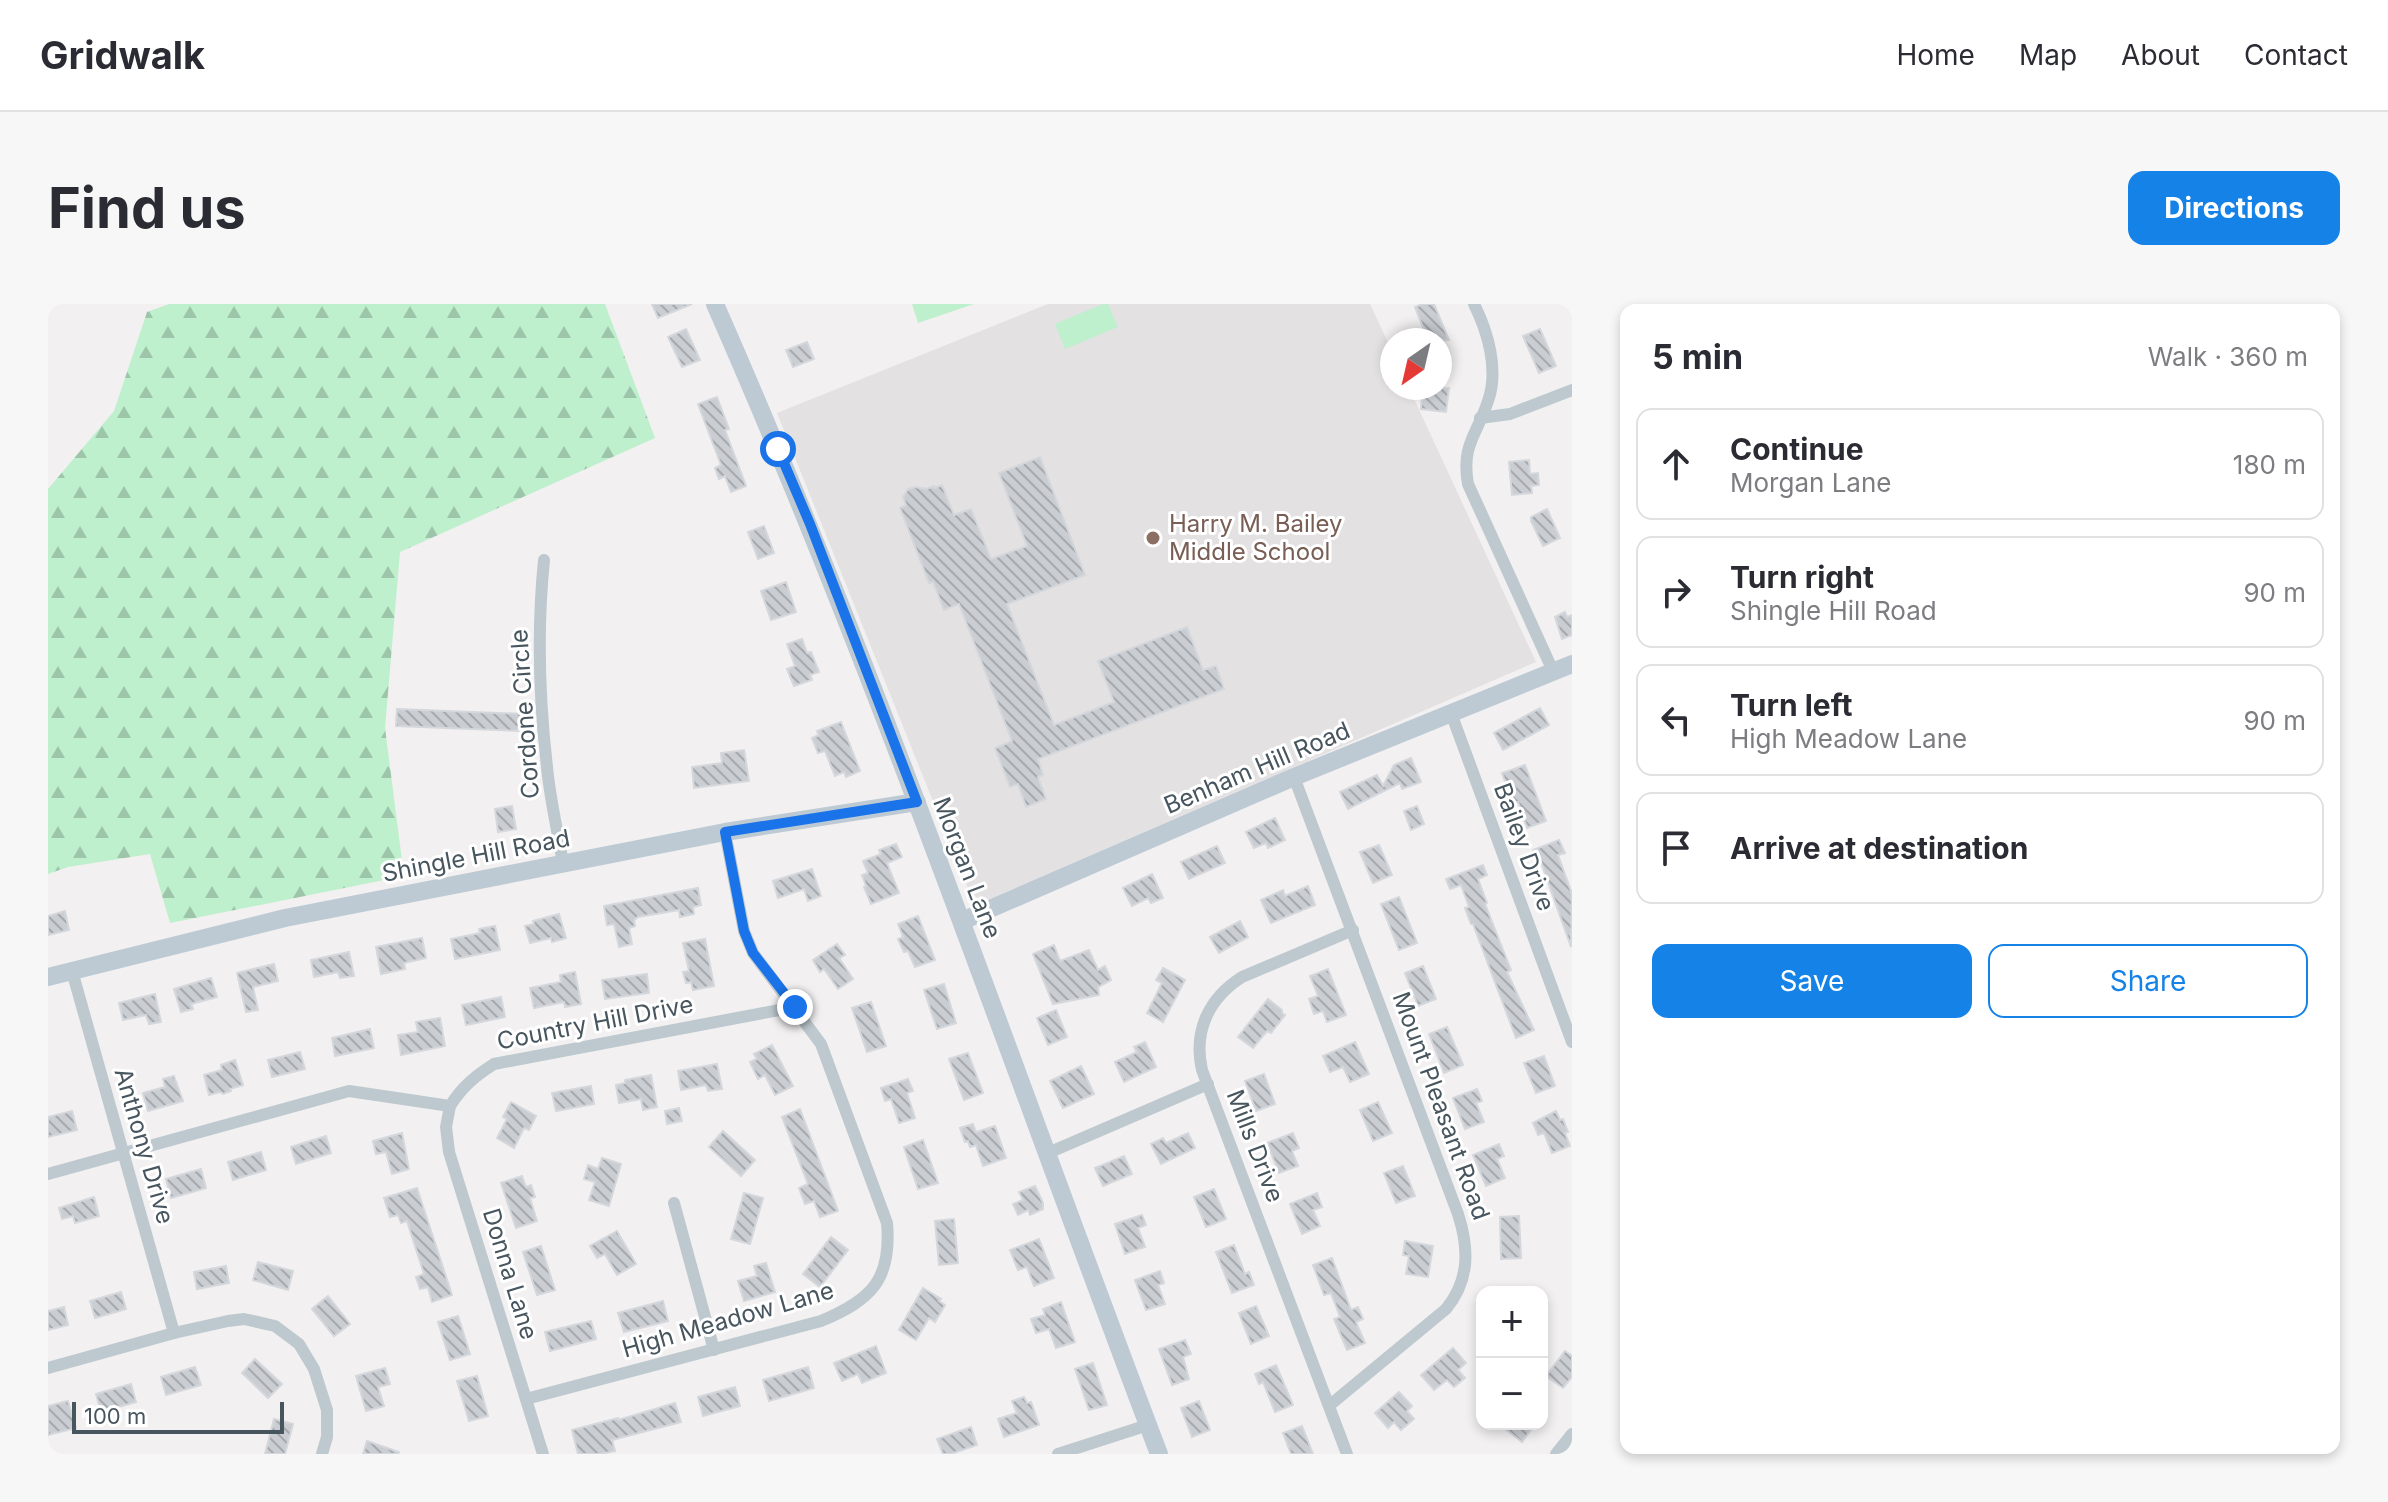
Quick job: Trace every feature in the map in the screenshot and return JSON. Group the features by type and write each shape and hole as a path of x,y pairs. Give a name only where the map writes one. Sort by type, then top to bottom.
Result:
{"street":[{"name":"Morgan Lane","path":"715,304 810,524 962,921 1159,1454"},
{"path":"1474,304 1483,323 1493,371 1488,403 1466,453 1468,484 1553,671"},
{"path":"1480,418 1510,414 1572,390"},
{"name":"Cordone Circle","path":"544,560 539,605 539,681 547,770 563,864"},
{"name":"Benham Hill Road","path":"962,921 1294,777 1572,664"},
{"name":"Bailey Drive","path":"1451,713 1572,1042"},
{"name":"Mount Pleasant Road","path":"1294,777 1465,1233 1467,1248 1461,1284 1446,1309 1330,1405"},
{"name":"Shingle Hill Road","path":"48,977 285,918 725,832 917,802"},
{"name":"High Meadow Lane","path":"526,1399 821,1321 863,1299 882,1272 887,1255 887,1223 821,1044 748,942 725,832"},
{"name":"Mills Drive","path":"1347,1454 1200,1060 1201,1030 1205,1017 1220,994 1242,977 1353,930"},
{"name":"Anthony Drive","path":"72,971 174,1333"},
{"name":"Country Hill Drive","path":"450,1106 473,1077 494,1064 795,1007"},
{"path":"1048,1153 1208,1084"},
{"path":"48,1174 349,1091 450,1106"},
{"name":"Donna Lane","path":"450,1106 446,1127 449,1152 543,1454"},
{"path":"674,1203 714,1350"},
{"path":"48,1368 228,1321 244,1319 275,1326 288,1334 308,1356 320,1386 327,1410 322,1454"},
{"path":"1058,1454 1148,1425"},
{"path":"1563,1452 1572,1434"}],"shaded area":[{"name":"Harry M. Bailey Middle School","path":"1048,304 1370,304 1381,328 1380,400 1415,400 1536,662 990,899 977,898 968,888 777,413"}],"green space":[{"path":"169,304 605,304 655,438 400,552 385,728 404,876 170,923 150,854 68,867 48,874 48,489 114,411 147,312"},
{"path":"912,304 974,304 918,323"},
{"path":"1108,304 1118,327 1065,349 1055,324"}],"building":[{"path":"652,304 692,304 658,318"},
{"path":"1434,304 1444,328 1423,328 1415,307"},
{"path":"686,329 700,360 682,367 668,337"},
{"path":"1540,329 1556,366 1539,373 1523,336"},
{"path":"807,342 814,359 793,367 786,350"},
{"path":"717,397 729,429 725,430 746,486 731,492 725,476 719,479 715,468 721,465 698,404"},
{"path":"1422,400 1448,400 1446,412 1421,409"},
{"path":"1040,457 1085,575 1007,604 1054,725 1114,702 1098,661 1187,627 1203,670 1216,666 1224,689 1038,759 1043,775 1038,777 1046,799 1026,807 1018,784 1010,787 995,748 1012,741 959,604 944,610 933,582 929,583 900,508 906,505 903,497 908,489 942,485 954,515 971,509 991,559 1027,546 999,473"},
{"path":"1529,460 1530,474 1538,473 1539,485 1531,486 1532,493 1512,495 1509,462"},
{"path":"1547,509 1560,538 1543,546 1531,517"},
{"path":"764,526 774,553 758,559 748,532"},
{"path":"786,582 796,612 771,620 761,591"},
{"path":"1565,612 1567,617 1572,615 1572,635 1562,639 1555,617"},
{"path":"802,639 819,672 810,675 812,680 794,686 787,669 795,666 787,644"},
{"path":"1540,708 1549,725 1503,750 1494,733"},
{"path":"397,709 524,714 523,731 396,726"},
{"path":"841,722 860,771 846,777 844,772 835,776 825,751 818,753 812,738 819,735 817,731"},
{"path":"744,750 749,781 694,788 692,767 722,763 721,753"},
{"path":"1411,758 1421,782 1402,789 1400,783 1348,809 1340,792 1377,775 1383,786 1394,765"},
{"path":"1525,765 1546,821 1527,828 1518,802 1513,804 1502,773"},
{"path":"512,806 516,829 498,832 495,809"},
{"path":"1417,806 1424,824 1411,830 1404,811"},
{"path":"1275,818 1285,840 1268,848 1266,843 1254,848 1246,832"},
{"path":"1559,840 1565,853 1558,855 1572,894 1571,947 1541,862 1538,863 1533,850"},
{"path":"896,844 902,857 887,863 899,893 871,904 864,887 862,875 868,873 863,861 881,854 879,850"},
{"path":"1379,845 1392,875 1373,883 1360,852"},
{"path":"1217,846 1225,863 1189,879 1181,862"},
{"path":"1483,865 1487,875 1478,879 1485,904 1511,970 1507,972 1534,1030 1516,1038 1465,908 1469,907 1461,885 1450,889 1446,879"},
{"path":"812,869 821,896 808,901 804,889 778,898 773,881"},
{"path":"1152,874 1163,898 1151,903 1148,898 1132,906 1123,888"},
{"path":"1308,886 1315,905 1271,923 1261,900 1283,890 1285,896"},
{"path":"698,888 701,905 693,907 694,914 680,917 679,910 638,917 634,920 635,926 629,928 632,944 619,947 614,924 607,925 604,906"},
{"path":"1399,897 1417,943 1399,950 1381,904"},
{"path":"65,911 69,930 48,935 48,916"},
{"path":"559,914 566,938 530,943 525,926"},
{"path":"918,916 935,960 915,967 898,939 903,937 898,924"},
{"path":"1240,921 1248,937 1219,953 1210,937"},
{"path":"495,926 500,950 455,959 451,939 480,933 479,929"},
{"path":"422,938 426,958 404,963 405,969 381,974 376,947"},
{"path":"705,939 714,986 693,990 691,982 686,983 683,972 689,971 683,943"},
{"path":"837,944 845,955 839,958 853,979 838,989 824,969 820,972 813,960"},
{"path":"1054,945 1060,961 1089,950 1098,970 1105,966 1111,980 1098,987 1099,995 1053,1004 1033,954"},
{"path":"349,952 354,976 340,978 338,972 314,977 311,960"},
{"path":"274,964 278,981 253,987 258,1010 246,1012 237,973"},
{"path":"1423,966 1436,999 1418,1006 1405,973"},
{"path":"1163,968 1185,980 1163,1022 1147,1013 1162,983 1156,980"},
{"path":"1328,969 1346,1015 1327,1022 1323,1011 1314,1014 1309,999 1318,996 1310,976"},
{"path":"575,972 581,1004 565,1007 564,1002 534,1008 530,988 561,982 560,975"},
{"path":"647,974 649,993 605,999 602,980"},
{"path":"211,978 217,997 191,1004 193,1009 181,1012 174,989"},
{"path":"944,984 956,1023 937,1029 924,990"},
{"path":"155,994 161,1022 149,1024 146,1015 123,1020 119,1003"},
{"path":"501,997 505,1017 466,1025 462,1005"},
{"path":"1268,999 1285,1015 1271,1033 1267,1031 1253,1048 1238,1037"},
{"path":"871,1002 886,1046 867,1052 852,1008"},
{"path":"1056,1010 1067,1037 1048,1045 1037,1018"},
{"path":"440,1018 445,1046 401,1055 398,1035 418,1032 416,1022"},
{"path":"1447,1027 1463,1065 1444,1073 1429,1034"},
{"path":"370,1029 374,1048 335,1056 332,1038"},
{"path":"1145,1042 1156,1067 1124,1082 1115,1062 1137,1052 1134,1047"},
{"path":"1355,1042 1369,1074 1350,1082 1343,1067 1330,1072 1323,1056"},
{"path":"772,1045 793,1086 775,1095 765,1075 758,1079 750,1062 757,1059 754,1054"},
{"path":"300,1052 305,1069 272,1077 268,1060"},
{"path":"968,1053 983,1093 964,1100 949,1059"},
{"path":"1544,1056 1555,1086 1536,1093 1524,1063"},
{"path":"235,1060 243,1085 223,1094 209,1095 204,1075 222,1070 221,1065"},
{"path":"717,1064 722,1089 708,1091 706,1085 681,1090 678,1071"},
{"path":"1081,1066 1094,1094 1063,1108 1050,1081"},
{"path":"1264,1074 1275,1104 1256,1111 1245,1081"},
{"path":"651,1075 657,1107 643,1110 641,1099 619,1103 616,1085"},
{"path":"174,1076 183,1101 148,1111 143,1093 165,1087 163,1079"},
{"path":"908,1079 913,1091 907,1093 915,1118 899,1123 891,1099 885,1101 881,1088"},
{"path":"591,1086 594,1104 556,1111 552,1093"},
{"path":"1477,1089 1482,1101 1476,1103 1484,1122 1465,1129 1453,1098"},
{"path":"511,1102 536,1116 529,1130 524,1128 514,1148 497,1138 507,1119 503,1117"},
{"path":"1378,1102 1392,1133 1373,1141 1360,1110"},
{"path":"679,1108 682,1121 667,1124 665,1111"},
{"path":"800,1109 838,1211 820,1217 814,1201 805,1204 799,1188 808,1184 782,1117"},
{"path":"72,1111 77,1130 48,1137 48,1117"},
{"path":"1556,1111 1560,1120 1563,1119 1570,1146 1552,1153 1544,1133 1538,1135 1533,1123"},
{"path":"973,1124 976,1132 995,1126 1006,1158 983,1166 976,1145 970,1147 968,1141 965,1142 960,1128"},
{"path":"723,1131 755,1160 741,1176 709,1147"},
{"path":"402,1133 409,1169 392,1174 386,1152 376,1154 373,1141"},
{"path":"1188,1133 1195,1148 1161,1164 1151,1144 1163,1138 1166,1143"},
{"path":"1293,1133 1299,1148 1292,1151 1298,1166 1279,1173 1267,1143"},
{"path":"326,1136 331,1153 296,1164 291,1147"},
{"path":"923,1140 938,1183 918,1189 904,1147"},
{"path":"1499,1144 1504,1156 1497,1159 1505,1178 1486,1186 1473,1155"},
{"path":"261,1152 266,1170 233,1180 228,1162"},
{"path":"1124,1156 1132,1174 1103,1186 1095,1168"},
{"path":"602,1158 621,1164 609,1206 589,1200 595,1182 584,1179 588,1165 598,1169"},
{"path":"1403,1166 1415,1196 1396,1203 1384,1173"},
{"path":"201,1169 206,1188 171,1198 166,1179"},
{"path":"522,1176 526,1187 531,1185 535,1197 530,1198 537,1221 516,1228 501,1183"},
{"path":"1035,1186 1043,1209 1030,1215 1028,1210 1018,1215 1013,1204 1023,1200 1019,1192"},
{"path":"417,1188 452,1295 432,1302 428,1287 420,1289 416,1277 424,1274 407,1221 401,1223 398,1215 390,1217 384,1198"},
{"path":"1214,1189 1226,1219 1206,1227 1194,1197"},
{"path":"744,1193 763,1198 750,1244 731,1239"},
{"path":"1317,1193 1322,1207 1313,1210 1320,1226 1302,1234 1290,1204"},
{"path":"94,1197 99,1216 75,1223 73,1216 62,1219 59,1208"},
{"path":"1142,1215 1146,1225 1138,1228 1145,1247 1125,1254 1115,1224"},
{"path":"1519,1216 1521,1258 1501,1259 1500,1217"},
{"path":"954,1219 958,1263 939,1265 935,1221"},
{"path":"617,1231 636,1264 617,1275 605,1254 597,1258 590,1246"},
{"path":"831,1237 848,1250 820,1287 803,1274"},
{"path":"1039,1239 1054,1278 1034,1286 1027,1267 1018,1270 1010,1250"},
{"path":"1405,1241 1433,1246 1428,1277 1406,1274 1409,1256 1403,1255"},
{"path":"1234,1245 1245,1274 1249,1272 1254,1285 1232,1293 1216,1252"},
{"path":"541,1246 555,1290 537,1295 523,1252"},
{"path":"1332,1258 1351,1310 1358,1307 1363,1319 1356,1322 1365,1343 1347,1350 1334,1319 1340,1317 1331,1293 1324,1295 1313,1265"},
{"path":"258,1262 293,1271 288,1290 253,1280"},
{"path":"766,1263 775,1292 744,1301 738,1281 757,1276 754,1266"},
{"path":"226,1266 229,1283 197,1289 194,1272"},
{"path":"1160,1271 1164,1283 1158,1285 1165,1304 1146,1310 1135,1280"},
{"path":"923,1288 945,1305 935,1322 929,1318 916,1340 899,1330"},
{"path":"121,1292 126,1309 95,1318 90,1301"},
{"path":"328,1296 350,1324 334,1336 312,1309"},
{"path":"663,1301 668,1321 624,1332 618,1313"},
{"path":"1061,1302 1075,1342 1056,1348 1049,1329 1036,1333 1031,1319 1045,1315 1043,1309"},
{"path":"1256,1306 1269,1336 1251,1344 1239,1313"},
{"path":"64,1307 68,1325 48,1330 48,1311"},
{"path":"458,1316 470,1354 450,1360 438,1322"},
{"path":"591,1321 596,1339 550,1351 545,1332"},
{"path":"1185,1340 1191,1354 1183,1357 1189,1379 1172,1385 1159,1349"},
{"path":"876,1346 886,1373 862,1383 858,1374 842,1381 834,1363"},
{"path":"1453,1348 1466,1363 1458,1370 1465,1378 1454,1387 1447,1380 1434,1390 1421,1375"},
{"path":"1565,1351 1572,1356 1572,1377 1563,1388 1548,1377"},
{"path":"255,1359 282,1384 268,1398 242,1373"},
{"path":"1093,1363 1107,1405 1089,1410 1075,1369"},
{"path":"1276,1365 1293,1405 1275,1412 1263,1382 1259,1384 1255,1374"},
{"path":"195,1367 201,1385 166,1395 161,1377"},
{"path":"808,1367 814,1388 769,1401 763,1380"},
{"path":"385,1368 390,1384 378,1387 384,1406 366,1411 356,1376"},
{"path":"477,1376 488,1416 469,1421 457,1381"},
{"path":"131,1384 136,1402 101,1412 96,1394"},
{"path":"735,1387 740,1406 703,1416 698,1397"},
{"path":"1399,1392 1412,1406 1407,1411 1414,1419 1401,1430 1394,1422 1388,1428 1375,1413"},
{"path":"1024,1397 1027,1403 1031,1402 1039,1425 1004,1437 998,1419 1017,1413 1012,1401"},
{"path":"68,1401 76,1428 48,1435 48,1406"},
{"path":"1199,1401 1210,1430 1192,1437 1181,1408"},
{"path":"675,1403 681,1422 612,1440 615,1451 578,1454 572,1430"},
{"path":"274,1419 293,1424 285,1454 265,1454"},
{"path":"1302,1426 1313,1454 1291,1454 1283,1433"},
{"path":"971,1427 977,1445 943,1454 937,1439"},
{"path":"1507,1430 1531,1430 1522,1442"},
{"path":"367,1441 399,1452 363,1454"}],"place":[{"name":"Harry M. Bailey Middle School","path":"1153,538"}],"route":[{"path":"778,449 917,802 725,832 744,931 753,953 795,1007"}]}
